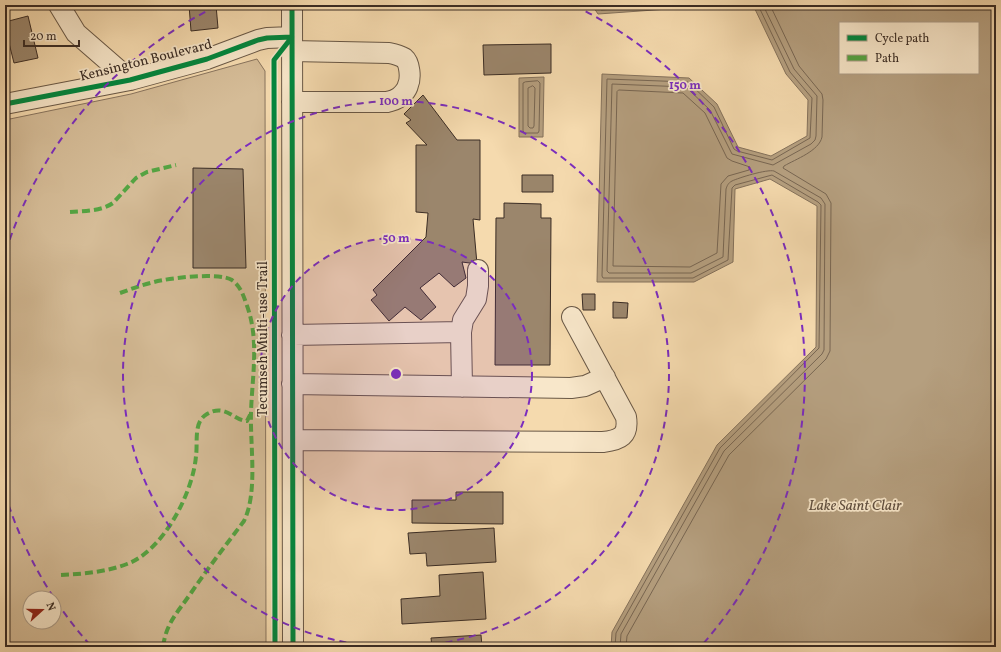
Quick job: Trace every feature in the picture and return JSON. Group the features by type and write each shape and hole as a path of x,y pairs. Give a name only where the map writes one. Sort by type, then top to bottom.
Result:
{"street":[{"path":"59,5 76,33 130,80"},
{"path":"292,5 293,647"},
{"name":"Kensington Boulevard","path":"5,104 130,80 207,59 267,38 292,44 389,53 397,55 407,62 409,70 408,85 403,93 396,99 387,102 292,102"},
{"path":"462,387 461,332 463,320 476,299 478,270"},
{"path":"293,440 595,442 612,440 623,435 628,426 626,417 572,317"},
{"path":"292,335 461,332"},
{"path":"292,384 571,388 585,386 605,377"}],"shaded area":[{"path":"257,59 265,71 266,647 5,647 5,120 131,94"}],"water":[{"path":"592,5 724,5 598,14"},
{"name":"Lake Saint Clair","path":"753,5 996,5 996,647 611,647 612,632 717,445 816,347 817,206 770,179 735,189 733,262 694,282 597,282 602,74 689,78 717,104 738,147 771,156 807,136 808,100 786,74"},
{"path":"544,77 543,137 519,137 519,78"}],"building":[{"path":"189,5 216,5 218,28 191,31"},
{"path":"28,16 38,58 14,63 5,22"},
{"path":"551,44 551,73 484,75 483,45"},
{"path":"423,95 457,140 480,140 480,220 473,219 477,264 462,262 466,278 454,287 439,273 420,288 436,307 421,320 405,307 389,321 371,300 377,295 373,290 426,237 428,213 416,212 416,145 427,145 406,123 411,120 404,114"},
{"path":"193,168 243,169 246,268 193,268"},
{"path":"522,175 553,175 553,192 522,192"},
{"path":"504,203 541,204 541,218 551,218 550,365 495,365 496,218 504,218"},
{"path":"582,294 595,294 595,310 583,310"},
{"path":"613,302 628,303 627,318 613,318"},
{"path":"456,492 503,492 503,524 412,523 412,500 456,500"},
{"path":"494,528 496,562 427,566 426,553 410,554 408,533"},
{"path":"483,572 486,619 402,624 401,599 440,596 439,575"},
{"path":"481,635 482,647 432,647 431,638"}],"marked path":[{"path":"70,212 93,210 109,206 136,178 147,172 176,165"},
{"path":"120,293 161,280 194,276 216,276 226,278 232,280 241,290 253,330 254,358 251,413 252,483 248,509 244,521 173,618 167,631 163,647"},
{"path":"61,575 94,572 119,567 140,557 153,547 174,519 189,487 194,471 197,433 200,422 207,414 219,410 225,411 247,421 251,413"}],"cycle path":[{"path":"292,5 293,647"},
{"path":"5,104 130,80 207,59 258,40 267,38 292,37"},
{"name":"Tecumseh Multi-use Trail","path":"275,647 274,60 292,37"}]}
